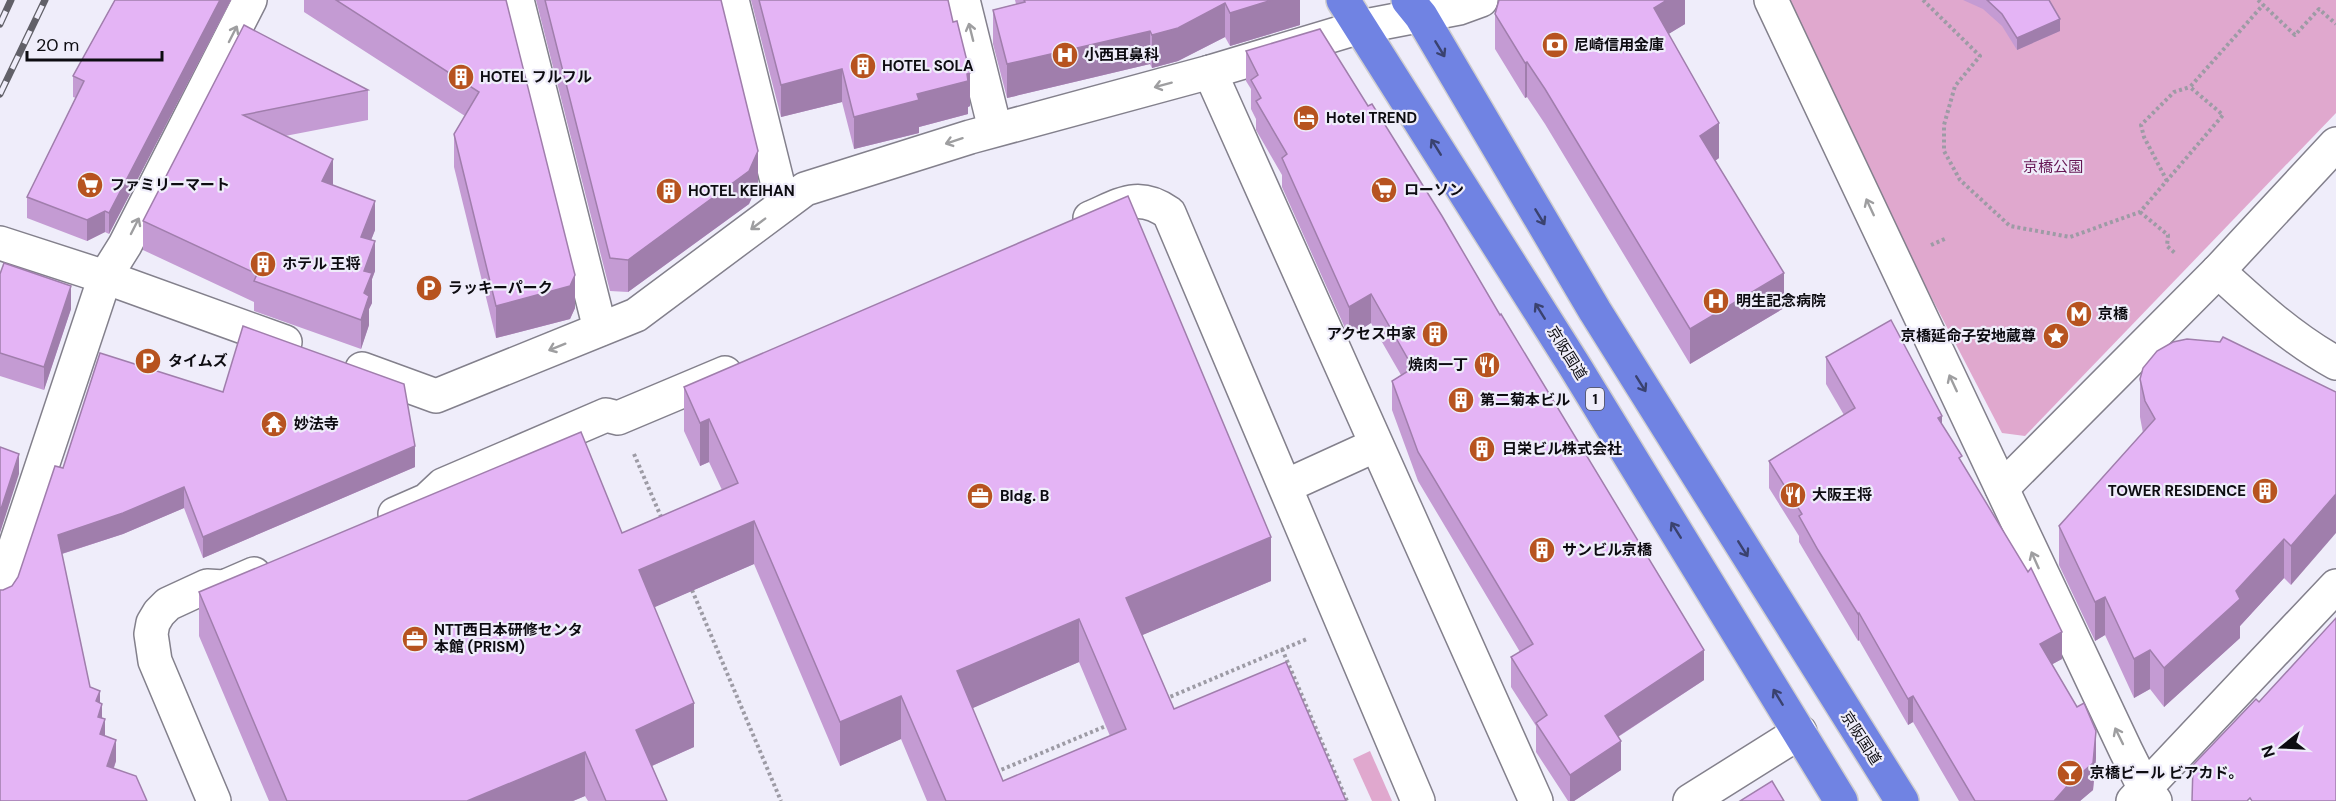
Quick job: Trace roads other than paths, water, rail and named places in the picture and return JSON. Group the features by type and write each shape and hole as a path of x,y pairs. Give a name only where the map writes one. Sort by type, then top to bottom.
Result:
{"highway":[{"name":"京阪国道","path":"1415,8 1595,310 1902,801"},
{"name":"京阪国道","path":"1352,14 1581,375 1841,801"}],"street":[{"path":"0,592 105,277 125,245 250,0"},
{"path":"517,0 600,329"},
{"path":"732,0 783,205"},
{"path":"963,0 996,129"},
{"path":"0,243 105,277 436,396 636,315 805,189 996,129 1210,72 1352,14 1415,8 1459,8 1481,0"},
{"path":"1771,0 2002,488 2144,797 2336,586"},
{"path":"1210,72 1536,801"},
{"path":"2002,488 2218,271 2336,144"},
{"path":"1062,230 1139,200 1156,203 1169,213 1418,801"},
{"path":"2218,271 2258,308 2321,355 2336,363"},
{"path":"363,527 427,500 443,485 606,415 618,418 748,363"},
{"path":"1286,486 1376,445"},
{"path":"214,801 155,661 151,641 153,623 164,609 207,586 224,587 278,564"},
{"path":"1690,801 1800,732"}],"railway":[{"path":"0,24 11,0"},
{"path":"0,94 45,0"}],"place":[{"name":"尼崎信用金庫","path":"1555,45"},
{"name":"小西耳鼻科","path":"1065,55"},
{"name":"HOTEL SOLA","path":"863,66"},
{"name":"HOTEL フルフル","path":"461,77"},
{"name":"Hotel TREND","path":"1306,118"},
{"name":"ファミリーマート","path":"90,185"},
{"name":"ローソン","path":"1384,190"},
{"name":"HOTEL KEIHAN","path":"669,191"},
{"name":"ホテル 王将","path":"263,264"},
{"name":"ラッキーパーク","path":"429,288"},
{"name":"明生記念病院","path":"1716,301"},
{"name":"京橋","path":"2079,314"},
{"name":"アクセス中家","path":"1435,334"},
{"name":"京橋延命子安地蔵尊","path":"2056,336"},
{"name":"タイムズ","path":"148,361"},
{"name":"焼肉一丁","path":"1487,365"},
{"name":"第二菊本ビル","path":"1461,400"},
{"name":"妙法寺","path":"274,424"},
{"name":"日栄ビル株式会社","path":"1482,449"},
{"name":"TOWER RESIDENCE","path":"2265,491"},
{"name":"大阪王将","path":"1793,495"},
{"name":"Bldg. B","path":"980,496"},
{"name":"サンビル京橋","path":"1542,550"},
{"name":"NTT西日本研修センタ 本館 (PRISM)","path":"415,639"},
{"name":"京橋ビール ビアカド。","path":"2070,773"}],"park label":[{"name":"京橋公園","path":"2053,167"}]}
